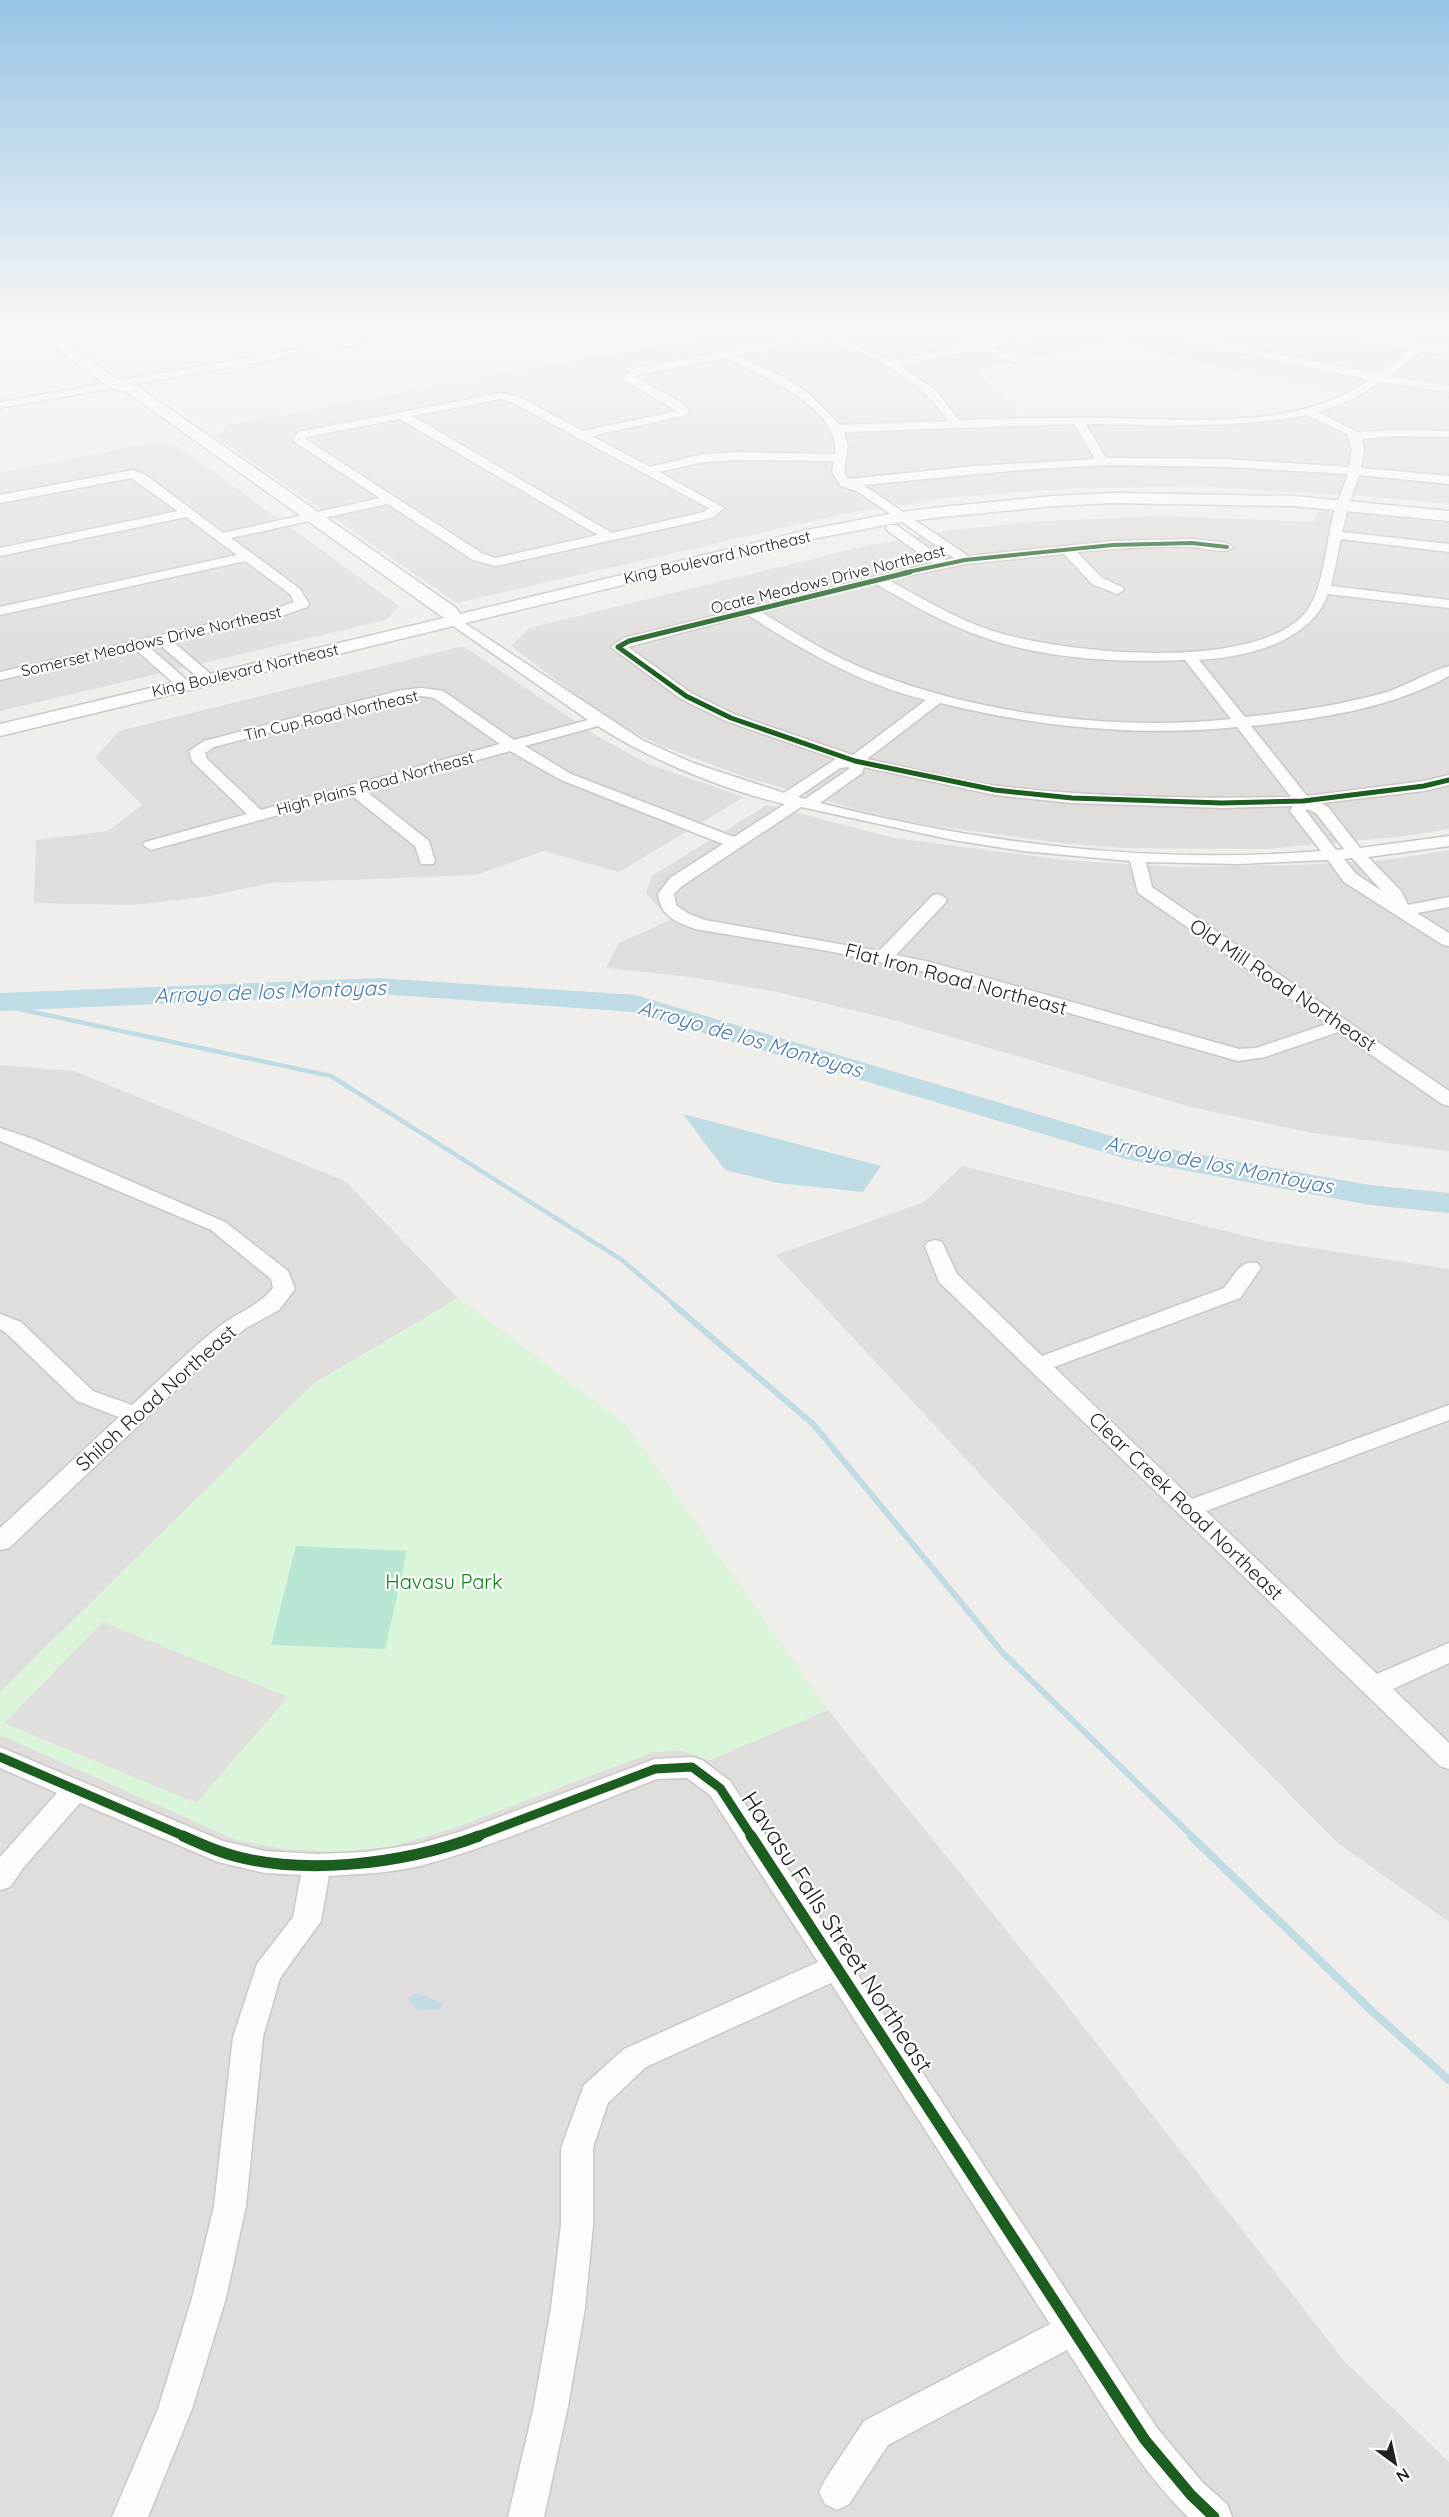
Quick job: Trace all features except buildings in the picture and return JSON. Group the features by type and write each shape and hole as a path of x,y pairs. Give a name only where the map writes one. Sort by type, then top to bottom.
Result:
{"street":[{"path":"189,439 301,514 445,616 600,721 661,755 796,802 961,838 1041,849 1137,856 1236,859 1355,852 1449,841"},
{"path":"298,439 383,497 478,557 496,562 708,515 718,508 593,439"},
{"path":"444,439 610,537"},
{"path":"840,439 842,446 838,472 845,483 861,488 880,512 943,564"},
{"path":"1089,439 1103,463"},
{"path":"876,579 946,617 999,637 1049,648 1097,654 1189,656 1251,646 1285,634 1308,617 1314,609 1322,590 1354,471 1359,451 1357,439"},
{"path":"650,470 715,458 841,458"},
{"path":"845,483 952,471 1103,463 1193,462 1354,471 1449,480"},
{"path":"0,499 133,474 143,478 246,557"},
{"path":"845,483 843,491 964,560"},
{"path":"216,533 383,497"},
{"name":"King Boulevard Northeast","path":"0,729 445,616 812,534 880,512 1113,498 1344,502 1449,509"},
{"name":"King Boulevard Northeast","path":"1344,502 1449,516"},
{"path":"0,552 188,513"},
{"path":"1335,535 1449,548"},
{"name":"Ocate Meadows Drive Northeast","path":"855,761 731,718 686,696 618,647 629,641 876,579 964,560 1067,549 1192,543 1227,547"},
{"path":"1067,549 1097,581 1117,590"},
{"path":"0,611 246,557"},
{"name":"Somerset Meadows Drive Northeast","path":"3,671 162,639 279,612 302,604 295,592 246,557"},
{"path":"1322,590 1449,604"},
{"path":"750,611 831,660 874,679 978,707 1075,722 1185,726 1278,719 1365,702 1402,691 1449,670"},
{"path":"162,639 204,676"},
{"path":"137,644 180,682"},
{"path":"1189,656 1303,801 1322,810 1355,852 1395,895 1402,911"},
{"name":"King Boulevard Northeast","path":"0,720 180,682"},
{"name":"Tin Cup Road Northeast","path":"256,814 200,761 197,751 209,744 402,694 422,692 438,694 513,746 566,777 734,843"},
{"path":"855,761 938,698"},
{"name":"High Plains Road Northeast","path":"151,845 256,814 600,721"},
{"path":"796,802 856,770 855,761"},
{"path":"796,802 837,764 855,761 995,790 1072,798 1222,803 1303,801 1424,786 1449,780"},
{"path":"354,789 423,844 427,861"},
{"path":"1303,801 1298,811 1350,878 1449,941"},
{"name":"Flat Iron Road Northeast","path":"796,802 676,882 666,894 668,907 683,918 701,925 924,966 1238,1055 1258,1053 1342,1025"},
{"name":"Old Mill Road Northeast","path":"1137,856 1144,889 1150,894 1449,1100"},
{"path":"883,958 939,899"},
{"path":"1402,911 1449,902"},
{"name":"Shiloh Road Northeast","path":"0,1134 26,1143 218,1226 281,1276 284,1289 271,1305 238,1323 210,1345 0,1542"},
{"name":"Clear Creek Road Northeast","path":"935,1246 947,1277 1449,1758"},
{"path":"1038,1365 1232,1293 1250,1268"},
{"path":"0,1321 13,1327 85,1396 136,1415"},
{"path":"1188,1509 1449,1412"},
{"path":"1373,1687 1449,1652"},
{"name":"Havasu Falls Street Northeast","path":"0,1757 218,1851 265,1862 317,1865 364,1863 418,1855 465,1841 655,1769 692,1767 720,1788 1145,2440 1191,2495 1214,2517"},
{"path":"0,1879 14,1859 76,1790"},
{"path":"130,2517 175,2409 209,2298 230,2206 248,2037 267,1973 307,1922 317,1865"},
{"path":"526,2517 551,2406 568,2308 577,2225 577,2148 595,2095 635,2058 837,1967"},
{"path":"837,2492 876,2433 1073,2329"}],"shaded area":[{"path":"220,439 1449,439 1449,504 1364,496 1206,487 1075,488 955,497 848,513 457,603"},
{"path":"154,443 176,445 399,606 386,620 0,711 0,473"},
{"path":"1319,510 1449,523 1449,829 1406,836 1267,849 1122,848 1062,843 928,825 862,811 748,778 657,744 611,721 511,646 529,628 861,547 952,530 1047,521 1162,516 1314,522"},
{"path":"463,646 597,736 648,764 744,797 619,872 544,851 476,875 270,883 204,897 132,905 34,903 36,840 108,831 142,805 95,758 119,731"},
{"path":"767,805 894,838 1065,860 1174,867 1300,865 1394,859 1449,850 1449,1151 1312,1133 1191,1107 890,1019 777,992 691,977 606,968 619,943 670,920 646,893 652,876"},
{"path":"0,1065 74,1071 345,1181 458,1298 313,1384 0,1692"},
{"path":"962,1166 1266,1241 1449,1269 1449,1922 1339,1844 1114,1618 776,1255 924,1202"},
{"path":"103,1622 288,1697 196,1803 4,1723"},
{"path":"828,1710 1065,2003 1346,2363 1449,2462 1449,2517 0,2517 0,1735 338,1852 392,1846 451,1829 653,1752 679,1750 710,1760"}],"green space":[{"name":"Havasu Park","path":"458,1298 627,1426 828,1710 710,1760 679,1750 653,1752 451,1829 392,1846 338,1852 283,1849 236,1840 0,1735 0,1692 313,1384"},
{"path":"296,1546 407,1551 385,1649 271,1645"}],"water":[{"path":"683,1114 881,1166 863,1192 778,1183 725,1170"},
{"path":"417,1993 441,2003 442,2006 438,2010 418,2009 410,2002 409,1997"}],"waterway":[{"name":"Arroyo de los Montoyas","path":"0,1002 380,986 635,1004 1130,1151 1370,1195 1449,1203"},
{"path":"0,1005 331,1076 622,1260 677,1307"},
{"path":"675,1306 813,1424 1003,1653 1193,1837"},
{"path":"1191,1836 1374,2013 1449,2080"}],"cycle path":[{"path":"1227,547 1192,543 1113,545 965,560 876,579 629,641 618,647 686,696 731,718 855,761 995,790 1072,798 1222,803 1303,801 1424,786 1449,780"},
{"path":"0,1757 218,1851 265,1862 317,1865 365,1863 418,1855 465,1841 655,1769 692,1767 720,1788 1145,2440 1191,2495 1214,2517"}]}
